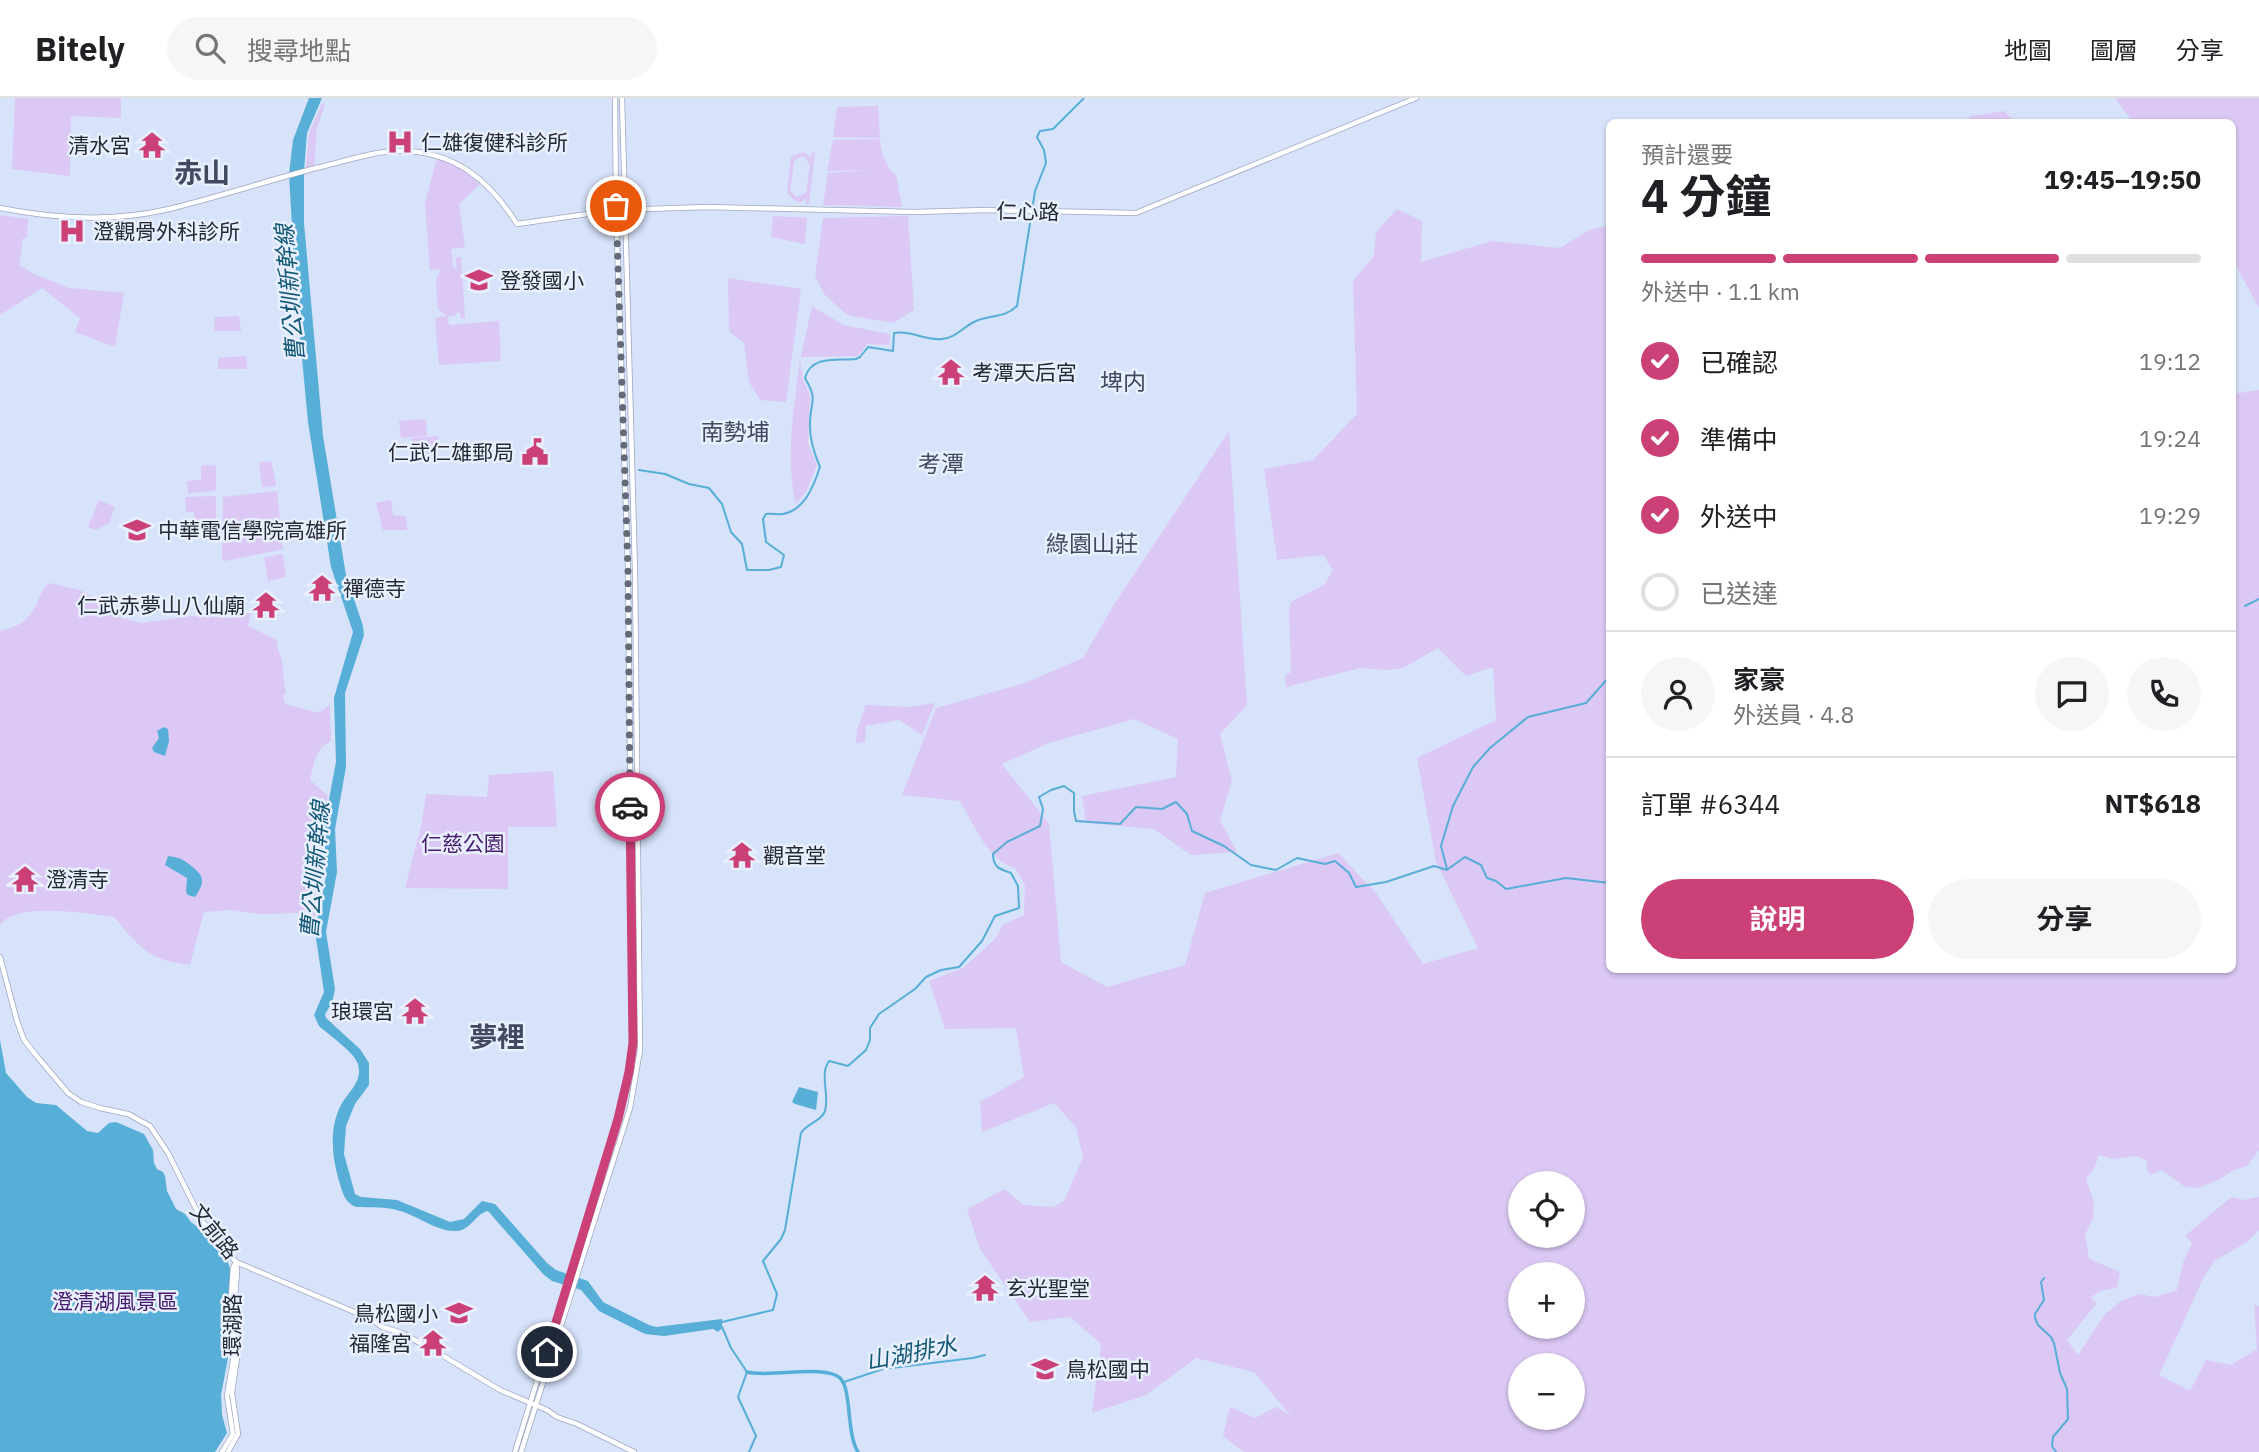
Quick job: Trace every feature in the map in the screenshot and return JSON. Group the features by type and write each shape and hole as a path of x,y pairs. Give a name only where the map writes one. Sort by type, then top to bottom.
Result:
{"main road":[{"path":"521,1452 618,1119 633,1043 628,571 615,98"},
{"path":"515,1452 579,1275 630,1108 640,1049 635,571 622,98"},
{"name":"仁心路","path":"0,208 68,217 127,215 197,202 289,174 374,154 402,151 434,155 465,168 480,178 501,200 517,224 625,209 707,207 914,212 1136,213 1416,98"},
{"name":"文前路","path":"0,957 17,1021 24,1040 34,1054 68,1093 81,1102 128,1114 150,1126 168,1153 202,1221 236,1262 402,1333 477,1378 634,1452"},
{"name":"環湖路","path":"222,1452 233,1434 227,1396 233,1361 230,1312 233,1268 236,1262"},
{"name":"環湖路","path":"228,1452 238,1434 232,1392 237,1358 234,1311 236,1262"}],"green space":[{"path":"15,98 121,98 121,118 71,116 70,176 12,169"},
{"path":"2115,98 2259,98 2259,308 2236,266 2236,119 2131,119"},
{"path":"322,103 325,104 317,128 314,166 306,168 309,134"},
{"path":"878,106 880,138 833,137 837,107"},
{"path":"2004,111 2012,119 1969,119 1970,116"},
{"path":"880,139 884,159 896,175 902,207 823,205 828,173 874,170 827,171 833,140"},
{"path":"803,152 811,157 812,152 815,152 809,204 806,204 806,199 796,202 787,193 791,157","holes":["804,156 810,165 806,193 797,197 790,191 794,161"]},
{"path":"437,157 463,170 480,184 459,204 465,247 451,249 451,266 457,270 456,258 461,257 465,318 461,318 460,311 448,316 449,325 499,321 501,361 439,365 435,318 447,316 438,309 436,279 441,269 430,270 425,204"},
{"path":"1397,209 1422,221 1421,262 1492,241 1560,248 1589,230 1606,226 1606,973 2236,973 2236,394 2259,390 2259,1150 2247,1166 2198,1188 2184,1186 2162,1170 2150,1175 2147,1161 2136,1156 2113,1159 2099,1155 2094,1169 2086,1178 2094,1203 2093,1218 2085,1235 2089,1259 2120,1272 2117,1288 2100,1291 2090,1298 2097,1303 2067,1340 2078,1355 2105,1314 2121,1301 2139,1294 2155,1297 2177,1290 2183,1263 2192,1243 2185,1236 2231,1197 2243,1200 2259,1197 2259,1230 2247,1242 2214,1261 2159,1375 2190,1391 2206,1360 2231,1365 2257,1349 2254,1305 2259,1306 2259,1452 1244,1452 1223,1436 1230,1407 1255,1418 1276,1407 1291,1416 1254,1372 1196,1358 1146,1395 1092,1413 1101,1344 1070,1317 1030,1322 980,1249 967,1209 1005,1189 1023,1205 1053,1207 1064,1201 1083,1157 1076,1127 1054,1103 982,1132 980,1102 1024,1077 1016,1028 945,1029 929,981 963,968 995,939 1003,925 1024,915 1025,885 1015,868 1005,864 989,849 960,801 902,795 936,708 1025,683 1083,658 1113,606 1229,431 1247,705 1220,734 1232,781 1220,820 1237,852 1191,855 1154,829 1086,823 1082,796 1176,777 1178,739 1134,719 1049,743 1002,764 1049,824 1061,962 1107,987 1185,965 1205,893 1338,853 1376,893 1423,964 1478,948 1436,862 1417,758 1496,720 1493,667 1466,676 1438,648 1403,668 1360,668 1286,687 1285,676 1291,672 1291,602 1324,585 1333,570 1323,555 1277,560 1264,469 1313,460 1357,414 1353,281 1374,256 1376,232"},
{"path":"0,215 28,219 27,238 23,238 19,265 69,288 124,293 115,347 75,332 80,318 42,288 0,315"},
{"path":"773,216 807,218 805,244 771,237"},
{"path":"908,216 914,310 893,323 847,315 824,294 815,276 823,218"},
{"path":"728,278 801,289 786,402 760,400 749,382 744,343 729,331"},
{"path":"812,306 843,325 890,334 889,345 867,344 858,356 801,357"},
{"path":"239,316 241,331 214,331 215,317"},
{"path":"246,356 247,369 218,369 218,358"},
{"path":"800,360 803,380 810,395 808,444 817,465 807,490 796,504 791,450"},
{"path":"426,419 427,436 401,438 399,421"},
{"path":"438,436 438,460 425,461 421,455 412,455 412,438"},
{"path":"271,461 275,486 262,487 259,462"},
{"path":"214,465 216,489 188,493 187,481 201,480 201,466"},
{"path":"277,491 283,549 222,560 223,497"},
{"path":"214,496 215,526 195,528 194,512 186,512 185,497"},
{"path":"99,500 115,507 109,523 96,530 88,527"},
{"path":"391,500 393,515 406,516 407,530 383,530 376,503"},
{"path":"281,554 286,577 268,581 264,558"},
{"path":"49,583 79,590 92,596 119,617 141,623 192,616 230,618 251,611 248,626 277,640 286,692 283,696 285,704 319,713 330,705 331,741 319,752 310,780 328,796 321,824 323,870 313,926 302,913 260,914 232,910 204,912 190,965 164,960 146,951 114,917 37,911 22,913 0,925 0,631 26,619"},
{"path":"935,703 922,735 899,720 866,726 865,742 856,743 857,730 866,705 908,707"},
{"name":"仁慈公園","path":"553,771 557,827 508,827 508,889 405,888 422,822 426,794 487,797 489,775"}],"water":[{"path":"309,98 322,98 307,133 304,223 323,436 346,575 364,635 345,693 346,767 335,829 337,872 326,932 335,989 332,1003 325,1014 326,1018 360,1049 369,1063 369,1085 355,1104 346,1126 344,1154 355,1194 361,1197 397,1200 450,1222 464,1219 482,1201 495,1204 547,1263 556,1270 588,1281 603,1302 656,1327 722,1319 722,1328 718,1332 713,1329 664,1336 645,1334 599,1311 581,1290 552,1281 544,1275 488,1211 462,1230 449,1231 395,1209 356,1207 346,1200 342,1189 333,1153 334,1125 340,1107 357,1082 359,1071 352,1054 319,1026 314,1015 324,992 315,931 326,876 324,827 336,762 334,698 353,632 331,567 308,422 296,295 289,174 293,140"},
{"path":"164,727 168,729 169,741 165,756 154,752 152,748 159,738 157,731"},
{"path":"168,856 184,861 202,878 195,897 186,892 187,878 165,865"},
{"name":"澄清湖風景區","path":"0,1040 6,1073 27,1097 36,1103 56,1105 87,1131 98,1133 109,1123 116,1122 144,1134 153,1150 157,1169 165,1176 167,1191 176,1209 208,1235 227,1260 231,1271 227,1325 229,1353 221,1395 222,1415 227,1433 215,1452 0,1452"},
{"path":"799,1087 818,1092 816,1110 792,1102"}],"waterway":[{"path":"639,470 665,474 689,484 709,488 722,504 731,532 742,544 747,570 781,567 784,555 766,542 763,519 766,514 783,514 797,508 811,489 820,467 810,434 813,400 805,378 808,371 818,362 856,359 868,347 893,351 894,333 947,338 976,321 1002,314 1017,306 1035,191 1046,163 1044,150 1037,137 1040,131 1053,129 1084,98"},
{"path":"2245,606 2259,599"},
{"path":"1447,869 1441,846 1453,806 1473,767 1490,748 1528,717 1586,703 1606,680"},
{"path":"722,1322 773,1310 777,1294 763,1261 785,1230 801,1133 825,1111 825,1072 829,1061 848,1066 866,1050 870,1040 870,1028 879,1014 915,989 926,977 941,970 959,967 982,941 995,916 1019,908 1018,886 1011,873 996,865 993,854 1007,842 1040,826 1043,809 1039,797 1064,786 1074,793 1076,821 1120,824 1136,807 1162,809 1176,802 1187,814 1192,831 1224,846 1251,865 1276,870 1297,858 1325,864 1335,861 1349,873 1356,887 1386,882 1434,866 1447,870"},
{"path":"1448,869 1465,857 1481,865 1487,878 1506,889 1566,878 1606,883"},
{"path":"2044,1278 2041,1282 2044,1300 2035,1318 2054,1343 2060,1373 2067,1389 2068,1419 2053,1437 2052,1446 2056,1452"},
{"path":"722,1327 731,1348 747,1372 738,1397 756,1436 749,1452"},
{"name":"山湖排水","path":"844,1382 883,1369 985,1355"},
{"name":"曹公圳新幹線","path":"747,1372 822,1372 840,1378 846,1392 852,1434 858,1452"}],"way so far":[{"path":"616,206 628,571 630,807"}],"place":[{"name":"仁雄復健科診所","path":"400,142"},
{"name":"清水宮","path":"152,145"},
{"name":"澄觀骨外科診所","path":"72,231"},
{"name":"登發國小","path":"479,280"},
{"name":"考潭天后宮","path":"951,372"},
{"name":"仁武仁雄郵局","path":"535,452"},
{"name":"中華電信學院高雄所","path":"137,530"},
{"name":"禪德寺","path":"322,588"},
{"name":"仁武赤夢山八仙廟","path":"266,605"},
{"name":"觀音堂","path":"742,855"},
{"name":"澄清寺","path":"25,879"},
{"name":"琅環宮","path":"415,1011"},
{"name":"玄光聖堂","path":"985,1288"},
{"name":"鳥松國小","path":"459,1313"},
{"name":"福隆宮","path":"433,1343"},
{"name":"鳥松國中","path":"1045,1369"}],"district":[{"name":"赤山","path":"202,172"},
{"name":"埤内","path":"1123,381"},
{"name":"南勢埔","path":"735,431"},
{"name":"考潭","path":"941,463"},
{"name":"綠園山莊","path":"1092,543"},
{"name":"夢裡","path":"497,1036"}],"route":[{"path":"547,1352 618,1119 629,1072 633,1043 630,807"}]}
